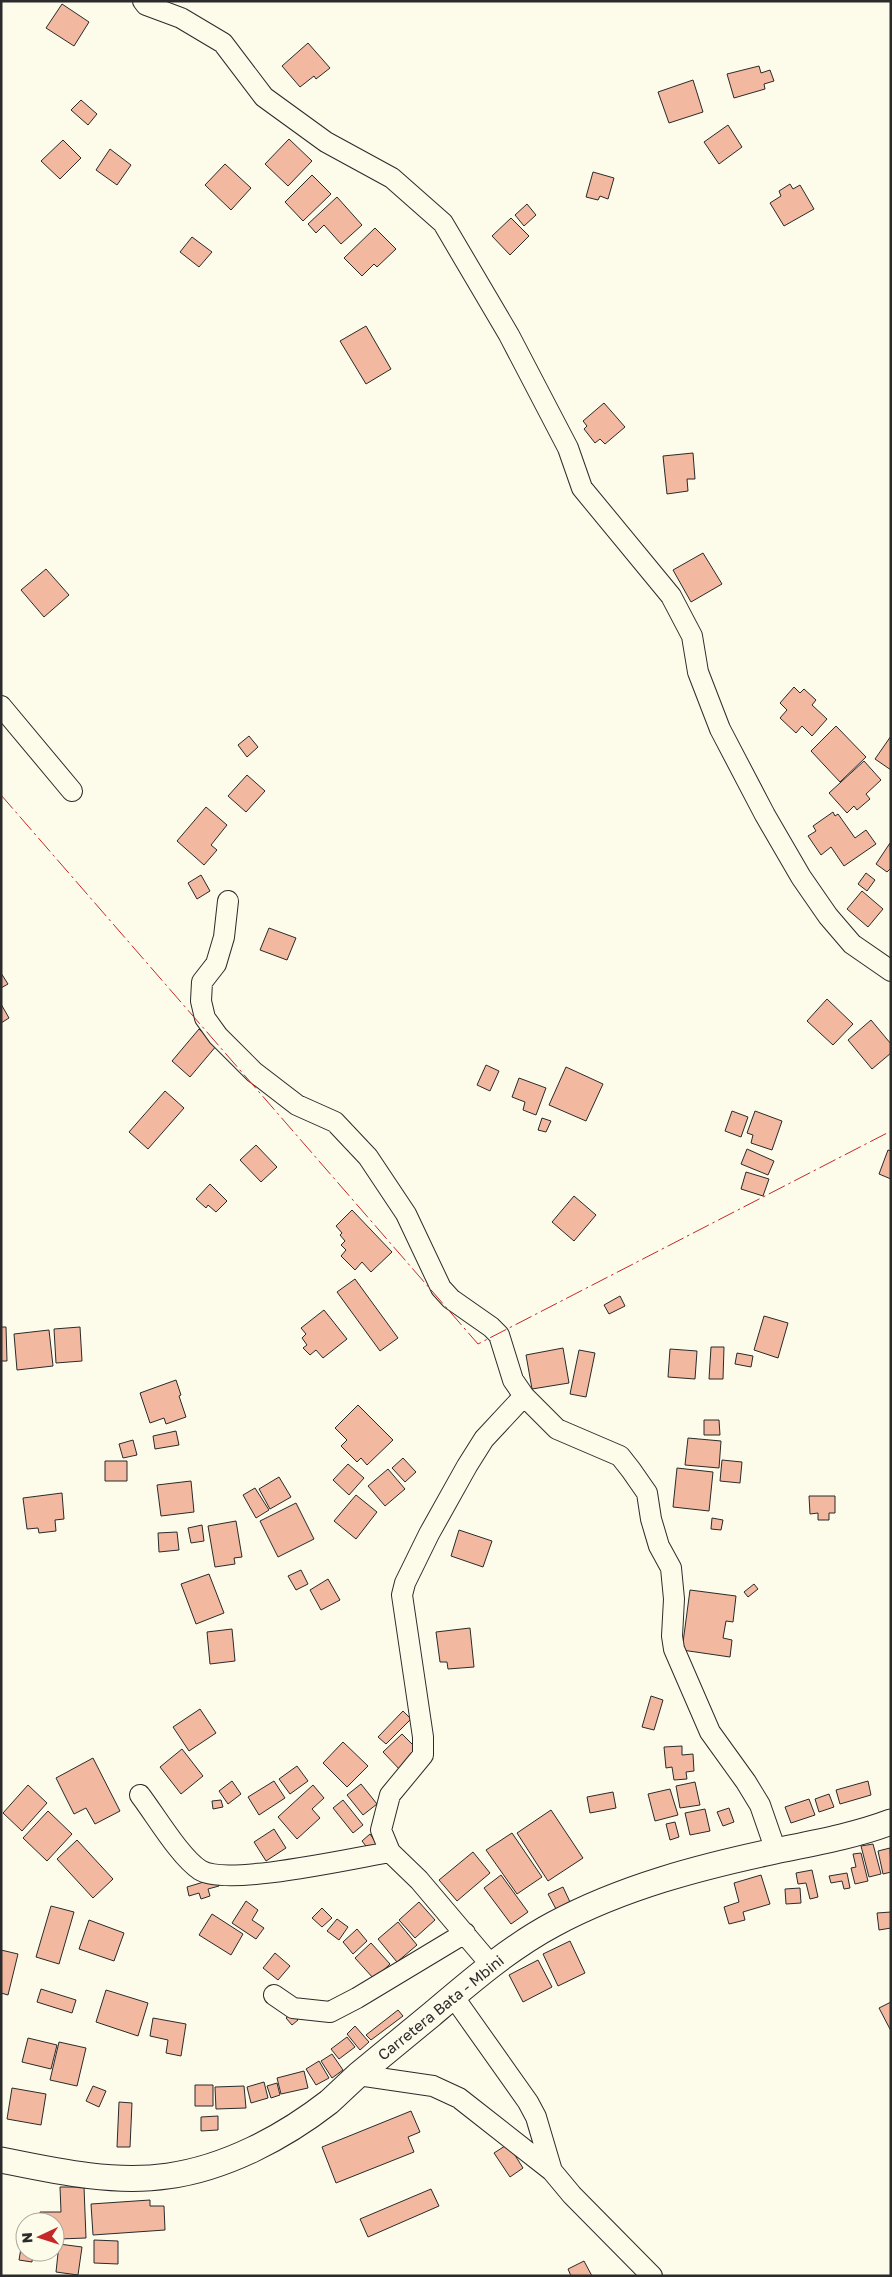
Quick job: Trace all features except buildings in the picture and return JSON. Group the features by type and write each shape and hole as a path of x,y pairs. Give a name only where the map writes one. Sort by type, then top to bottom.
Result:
{"main road":[{"name":"Carretera Bata - Mbini","path":"1,2160 65,2173 122,2178 168,2176 210,2166 258,2146 329,2102 358,2075 491,1965 555,1924 631,1891 698,1869 831,1840 891,1822"}],"street":[{"path":"143,1 146,5 181,18 223,43 264,97 326,142 392,178 443,223 509,335 568,448 582,488 670,596 692,636 698,672 720,729 783,846 828,916 852,944 891,971"},
{"path":"1,706 72,791"},
{"path":"228,901 224,937 216,964 202,982 201,1001 205,1018 218,1036 254,1072 297,1105 335,1122 368,1157 406,1214 441,1288 452,1299 499,1335 513,1380 524,1396 558,1429 620,1456 647,1494 659,1546 670,1568 674,1599 672,1636 674,1650 710,1732 760,1805 776,1851"},
{"path":"491,1965 419,1880 390,1852 381,1830 390,1794 423,1756 423,1737 402,1595 404,1583 429,1534 484,1439 524,1396"},
{"path":"140,1795 190,1862 202,1871 215,1875 251,1874 390,1852"},
{"path":"274,1995 293,2008 330,2012 357,1998 465,1933"},
{"path":"453,1996 528,2102 536,2117 552,2171"},
{"path":"358,2075 433,2086 459,2098 552,2171 652,2276"}],"power":[{"path":"1,795 478,1344 891,1131"}]}
